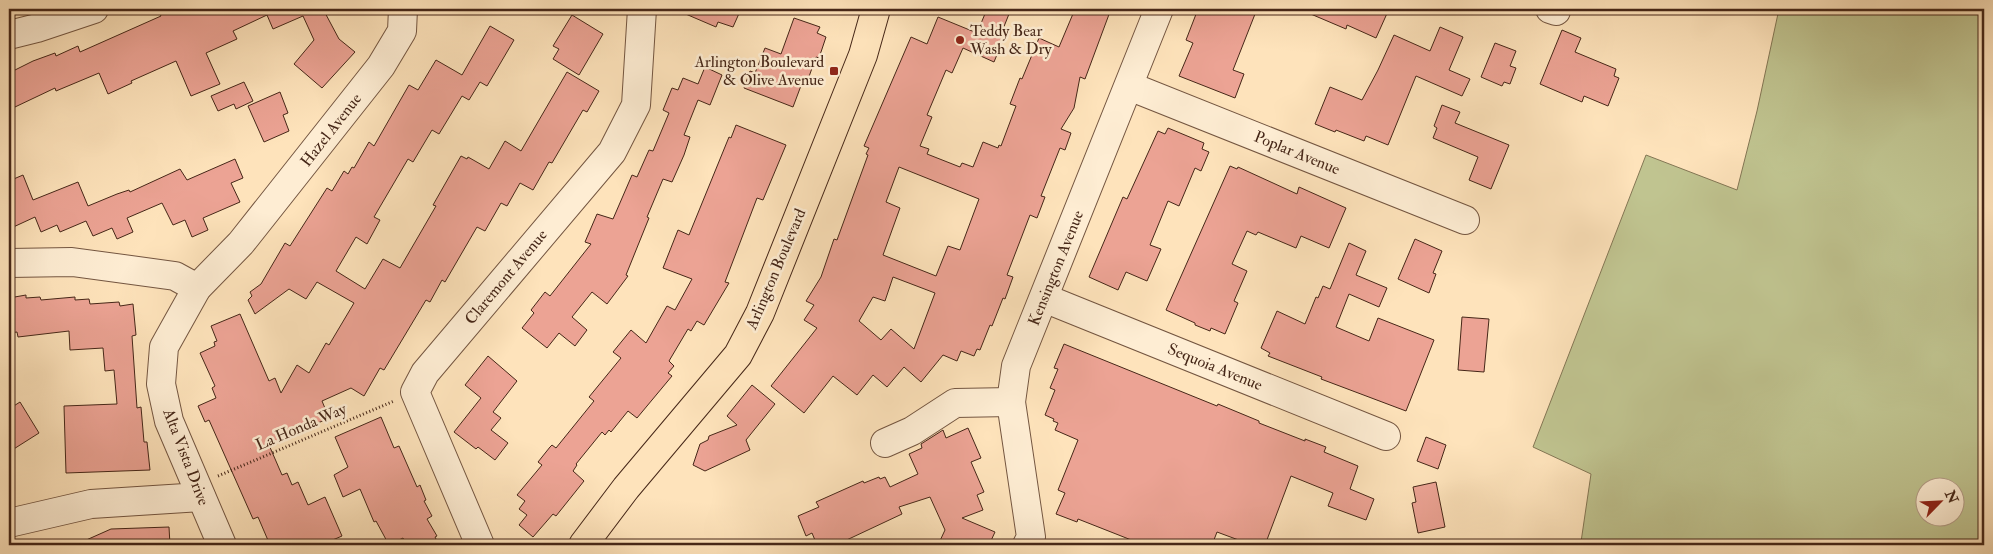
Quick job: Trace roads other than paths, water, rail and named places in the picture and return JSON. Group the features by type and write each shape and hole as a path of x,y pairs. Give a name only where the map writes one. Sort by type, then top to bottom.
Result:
{"main road":[{"name":"Arlington Boulevard","path":"583,545 626,488 738,355 756,322 863,55 872,10"}],"street":[{"path":"9,35 94,9"},
{"name":"Hazel Avenue","path":"241,243 381,66 402,31 403,9"},
{"name":"Claremont Avenue","path":"480,545 415,392 425,373 612,152 636,105 642,9"},
{"name":"Kensington Avenue","path":"1037,542 1011,402 1016,366 1159,9"},
{"name":"Poplar Avenue","path":"1129,86 1465,220"},
{"name":"Alta Vista Drive","path":"222,545 168,421 161,384 164,347 196,288 241,243"},
{"path":"9,263 72,262 175,276 196,288"},
{"name":"Sequoia Avenue","path":"1044,298 1386,436"},
{"path":"885,443 912,431 955,403 1011,402"},
{"path":"9,524 90,504 198,491"}],"place":[{"name":"Teddy Bear Wash & Dry","path":"960,40"},
{"name":"Arlington Boulevard & Olive Avenue","path":"834,71"}]}
